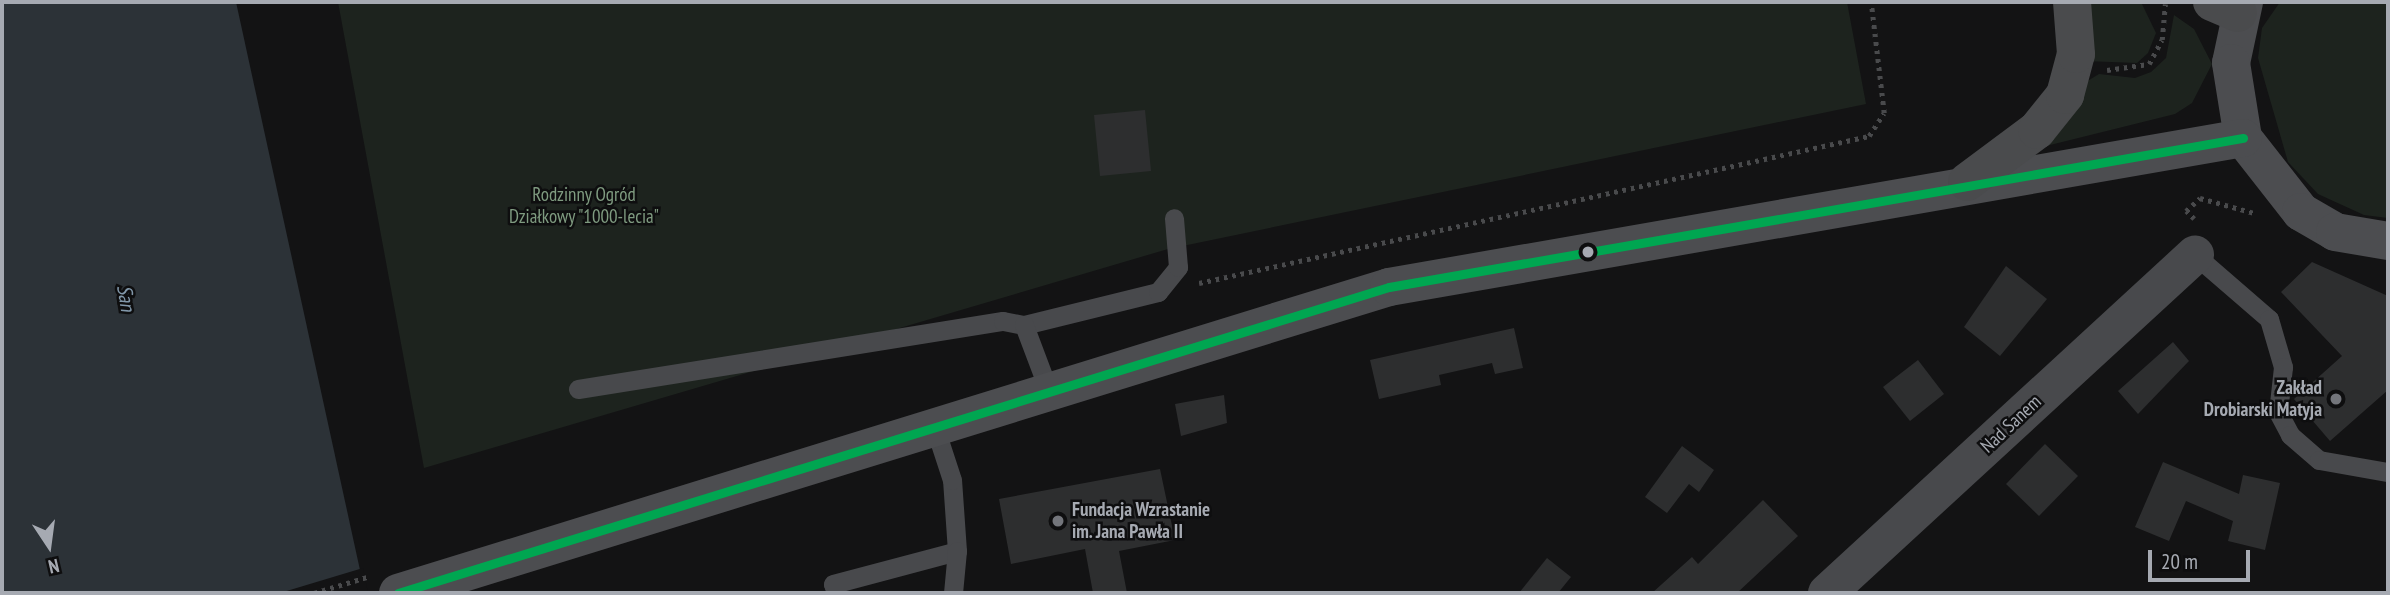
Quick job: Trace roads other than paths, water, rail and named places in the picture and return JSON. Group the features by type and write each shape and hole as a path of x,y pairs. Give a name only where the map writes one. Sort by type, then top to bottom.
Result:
{"main road":[{"path":"1967,182 2037,130 2065,95 2076,54 2072,2"},
{"path":"2231,5 2231,63 2243,138 2301,212 2334,232 2388,241"},
{"path":"398,593 1050,394 1389,287 1967,182 2243,138"}],"street":[{"name":"Nad Sanem","path":"1827,593 2200,242"}],"lane":[{"path":"578,389 1003,321 1024,325 1158,292 1178,267 1174,218"},
{"path":"2200,242 2269,319 2283,367 2278,412 2290,435 2319,460 2388,472"},
{"path":"1024,325 1050,394"},
{"path":"935,428 951,480 957,551 953,593"},
{"path":"836,593 833,584 957,551"}],"water":[{"name":"San","path":"2,2 236,2 365,593 2,593"}],"place":[{"name":"Zakład Drobiarski Matyja","path":"2336,399"},
{"name":"Fundacja Wzrastanie im. Jana Pawła II","path":"1058,521"}],"park label":[{"name":"Rodzinny Ogród Działkowy \"1000-lecia\"","path":"584,206"}]}
